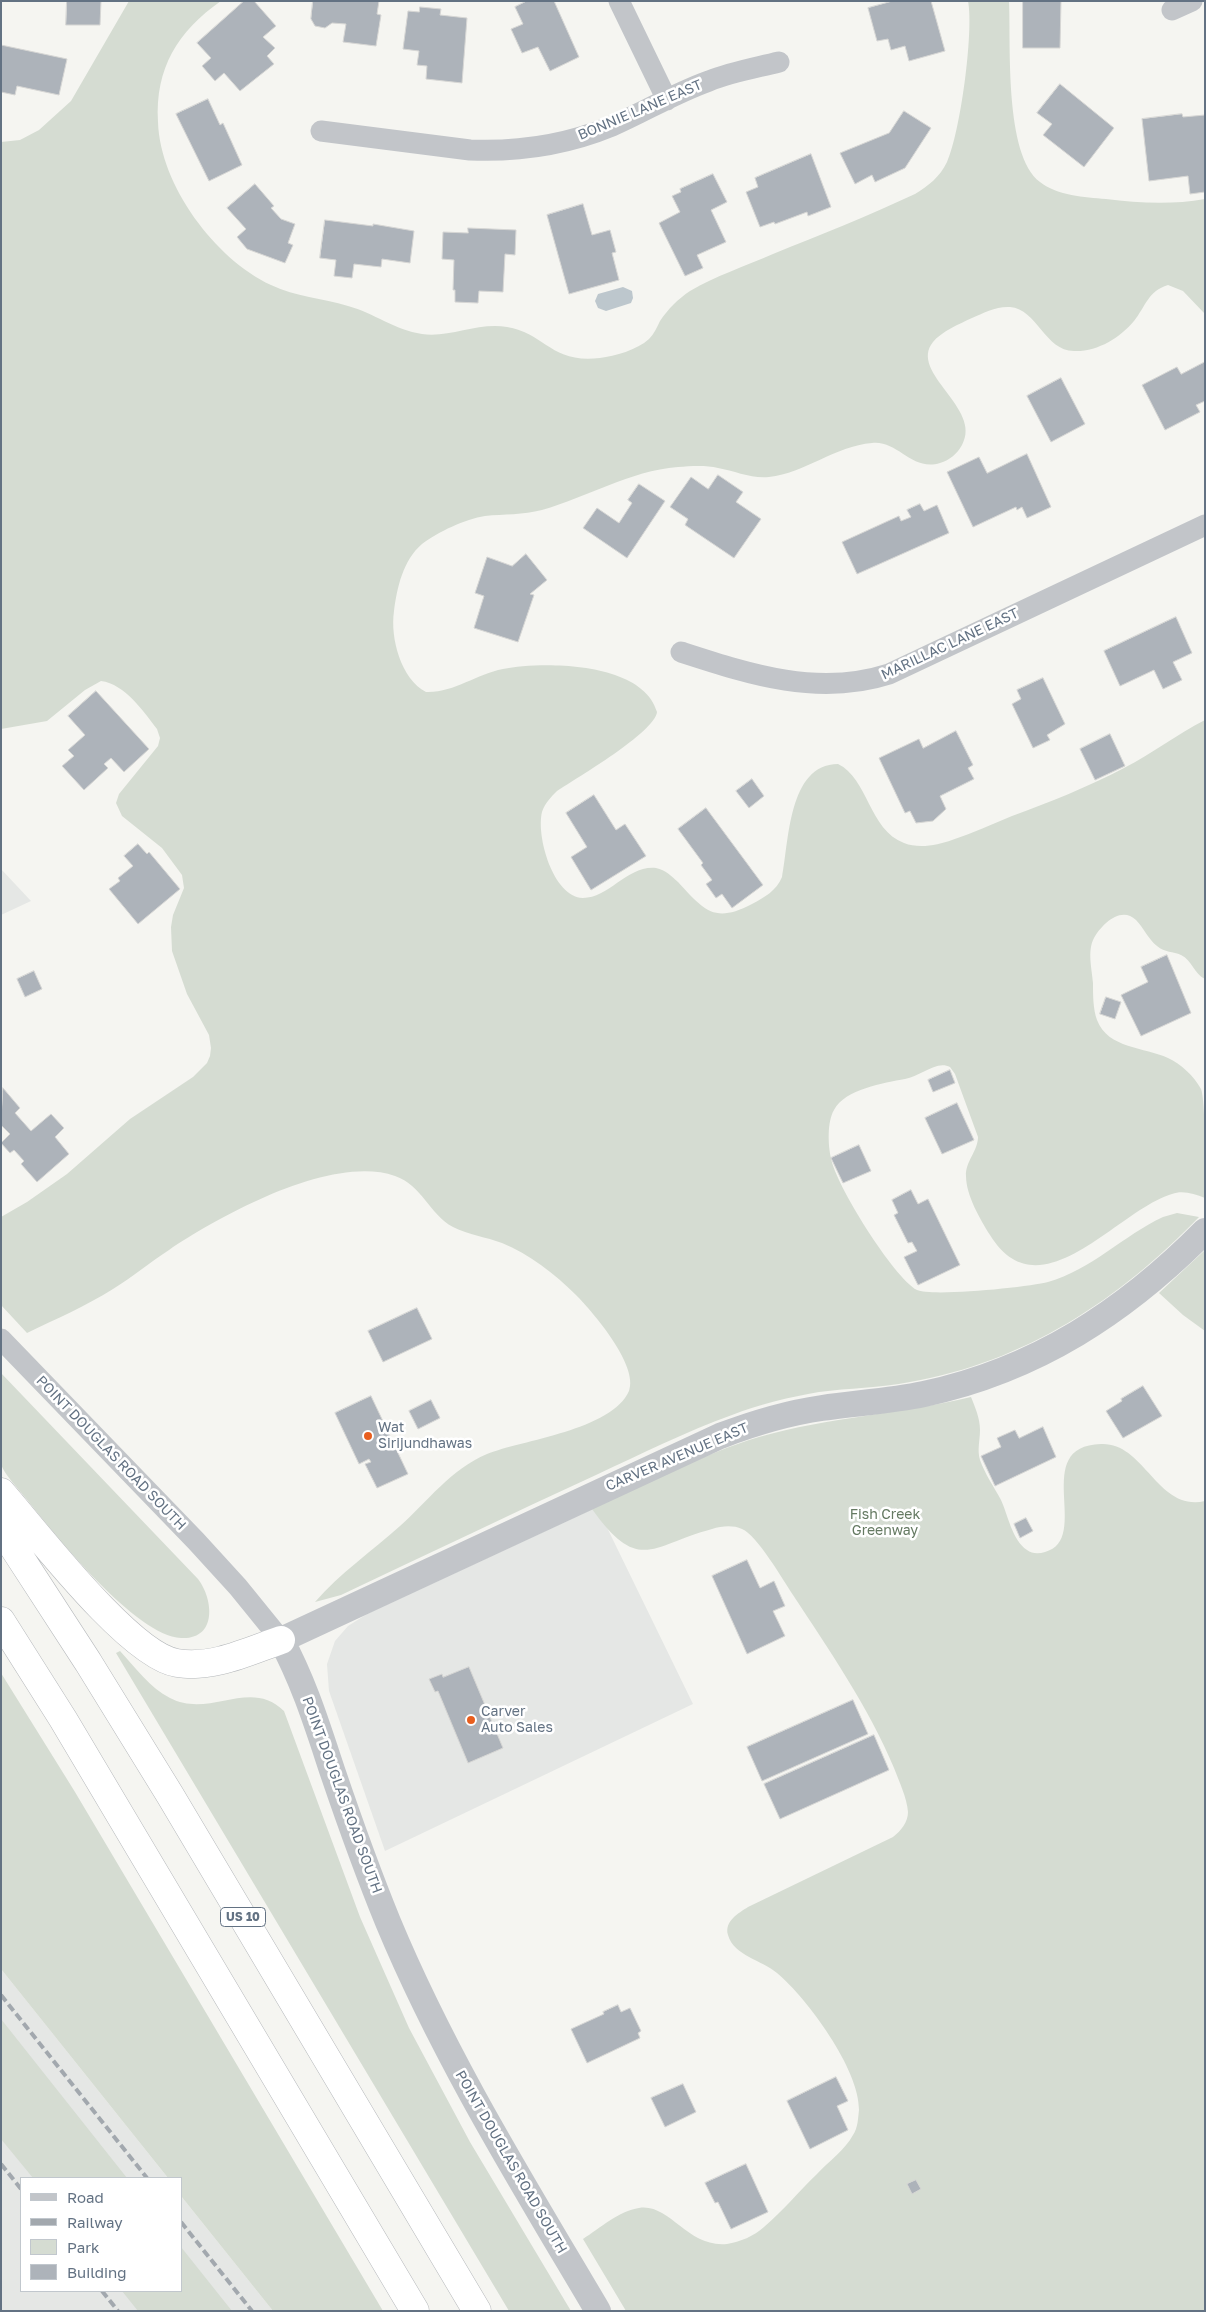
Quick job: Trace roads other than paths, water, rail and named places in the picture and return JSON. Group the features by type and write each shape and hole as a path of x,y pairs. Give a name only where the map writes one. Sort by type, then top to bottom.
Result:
{"highway":[{"path":"1,1492 107,1612 134,1640 160,1658 188,1664 210,1663 281,1640"},
{"name":"US 10","path":"1,1528 88,1662 170,1795 477,2311"},
{"path":"1,1621 68,1727 415,2311"}],"street":[{"path":"619,1 667,100"},
{"path":"1172,10 1192,1"},
{"name":"BONNIE LANE EAST","path":"321,131 460,149 518,149 559,143 591,134 718,77 779,62"},
{"name":"MARILLAC LANE EAST","path":"681,652 750,674 784,681 834,684 868,680 889,674 1205,525"},
{"name":"CARVER AVENUE EAST","path":"281,1640 720,1436 791,1414 906,1397 947,1388 983,1378 1030,1359 1080,1333 1114,1311 1159,1275 1205,1231"},
{"name":"POINT DOUGLAS ROAD SOUTH","path":"1,1339 196,1542 259,1611 281,1640 300,1679 354,1833 388,1921 443,2042 489,2126 598,2311"}],"railway":[{"path":"1,1995 146,2177"},
{"path":"1,2164 20,2188"},
{"path":"182,2223 252,2311"},
{"path":"103,2292 118,2311"}],"place":[{"name":"Wat Sirijundhawas","path":"368,1436"},
{"name":"Carver Auto Sales","path":"471,1720"}],"park label":[{"name":"Fish Creek Greenway","path":"885,1524"}]}
